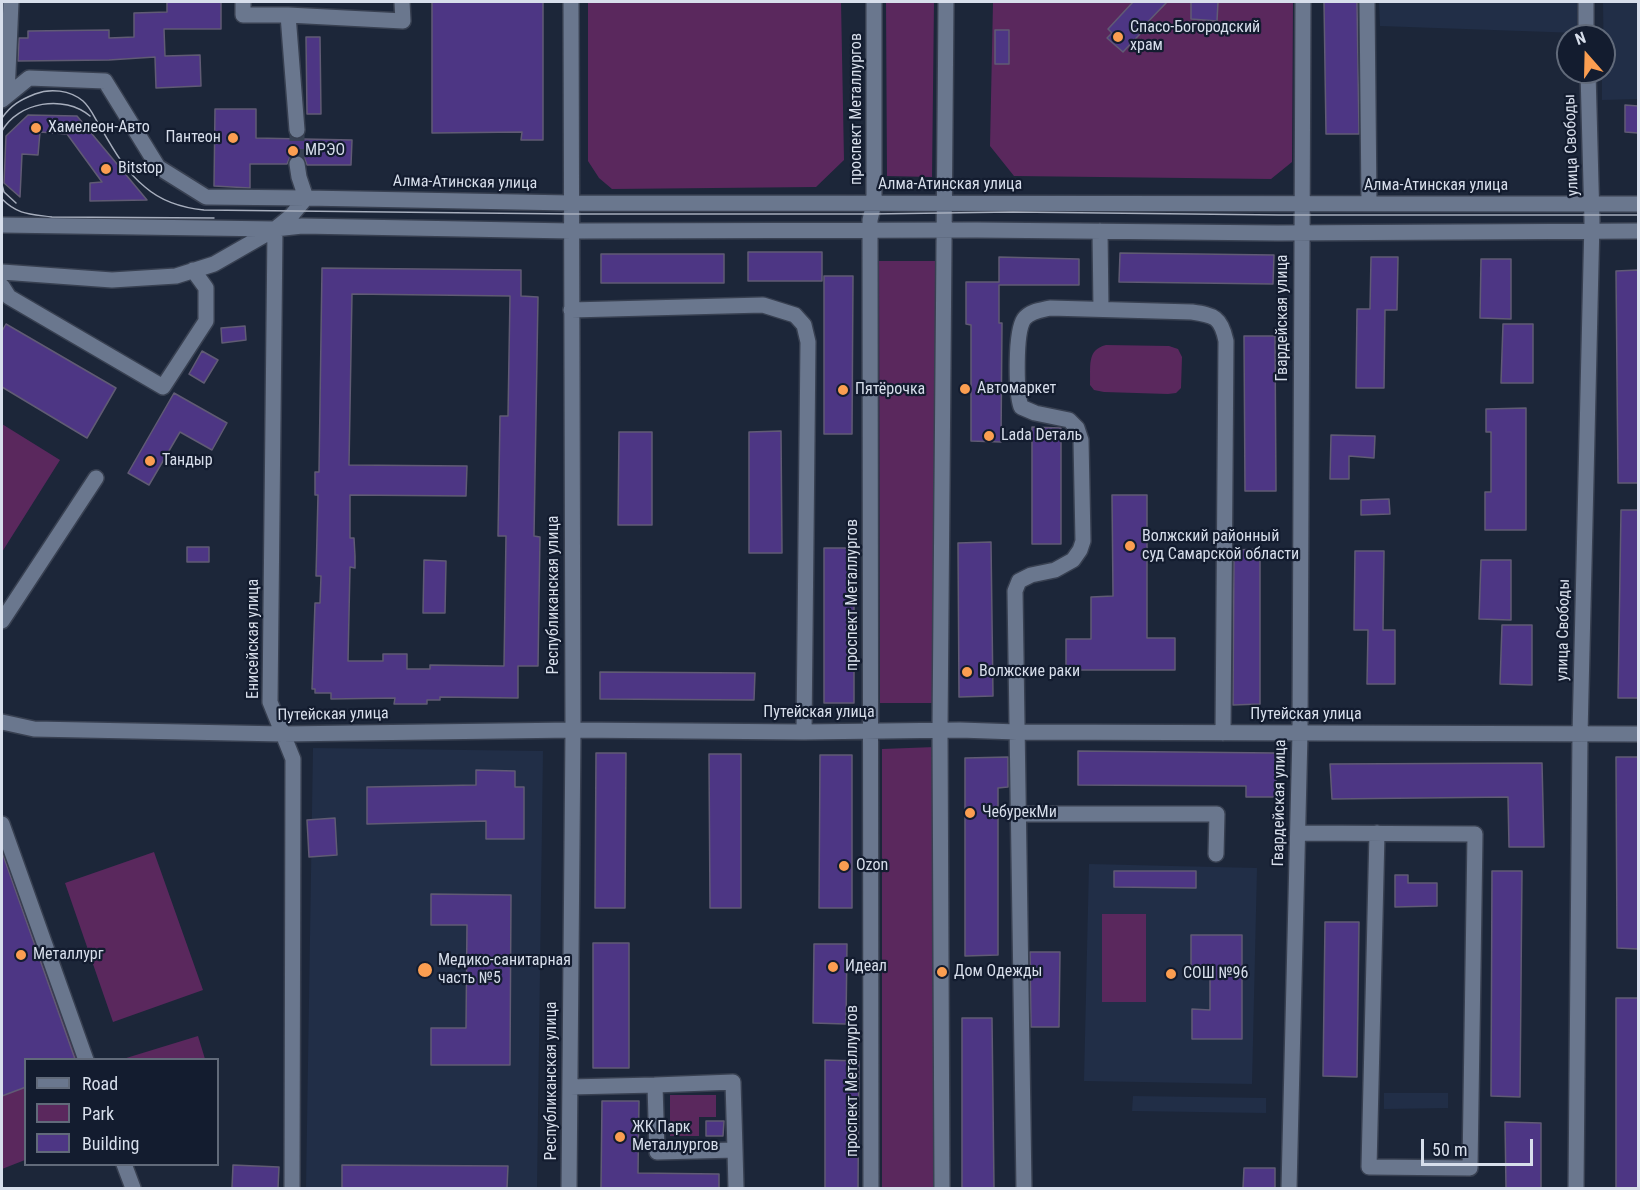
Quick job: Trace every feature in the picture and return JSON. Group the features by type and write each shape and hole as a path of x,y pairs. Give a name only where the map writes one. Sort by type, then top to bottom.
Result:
{"street":[{"path":"4,97 11,2"},
{"path":"243,2 243,15 264,8 288,15 402,21 402,2"},
{"name":"Республиканская улица","path":"569,1188 573,730 571,2"},
{"name":"проспект Металлургов","path":"871,1188 870,220 874,203 874,2"},
{"path":"942,1188 940,730 946,2"},
{"name":"Гвардейская улица","path":"1289,1188 1300,733 1303,2"},
{"path":"1367,2 1369,203"},
{"path":"1583,5 1585,24"},
{"path":"288,15 297,130"},
{"name":"Алма-Атинская улица","path":"4,97 29,78 105,81 158,167 206,197 570,203 1638,204"},
{"name":"улица Свободы","path":"1576,1188 1580,735 1592,205 1588,84"},
{"path":"2,272 112,280 176,276 213,264 275,228 291,216 306,198 297,164"},
{"path":"2,225 275,228 302,226 571,231 1638,231"},
{"name":"Енисейская улица","path":"275,228 270,702 294,759 292,1188"},
{"path":"1101,231 1101,309"},
{"path":"2,286 9,297 164,387 206,321 206,288 193,270"},
{"path":"571,310 764,305 795,315 804,326 808,342 804,732"},
{"path":"1024,1188 1015,591 1019,581 1031,575 1055,570 1073,560 1083,541 1081,440 1077,428 1070,420 1035,413 1021,407 1018,396 1019,330 1025,317 1050,308 1192,312 1209,314 1218,320 1223,328 1226,353 1223,733"},
{"path":"2,621 96,478"},
{"name":"Путейская улица","path":"2,722 34,729 283,735 573,730 1638,734"},
{"path":"1018,814 1217,814 1216,854"},
{"path":"2,824 86,1058"},
{"path":"1298,833 1377,832 1475,834 1470,1168 1369,1167 1377,832"},
{"path":"570,1087 734,1082 736,1188"},
{"path":"655,1085 657,1152 735,1150"},
{"path":"125,1166 133,1188"}],"shaded area":[{"path":"1379,2 1579,2 1578,24 1556,24 1556,32 1380,26"},
{"path":"1603,2 1638,2 1638,99 1602,100 1602,84 1616,84 1616,24 1603,24"},
{"name":"Медико-санитарная часть №5","path":"313,748 543,751 537,1188 306,1188"},
{"name":"СОШ №96","path":"1089,864 1257,868 1252,1084 1084,1081"},
{"path":"1384,1093 1448,1093 1448,1108 1384,1109"},
{"path":"1133,1096 1266,1098 1266,1113 1132,1111"}],"green space":[{"path":"588,2 841,2 844,160 816,187 612,189 599,178 588,161"},
{"path":"886,2 934,2 932,177 887,176"},
{"path":"993,2 1293,2 1292,162 1271,179 1014,176 990,146"},
{"path":"879,261 938,261 939,703 880,703"},
{"path":"1106,345 1169,346 1178,349 1182,357 1181,388 1176,393 1168,394 1094,390 1090,385 1092,355 1100,347"},
{"path":"2,424 60,460 2,552"},
{"path":"935,747 934,1188 882,1188 882,749"},
{"name":"Металлург","path":"2,850 79,1058 24,1058 24,1160 2,1169"},
{"path":"154,852 203,990 113,1022 65,883"},
{"path":"1102,914 1146,914 1146,1002 1102,1002"},
{"path":"198,1036 205,1058 126,1058"},
{"path":"670,1095 716,1095 716,1117 699,1117 699,1136 670,1136"}],"building":[{"path":"167,2 221,2 221,29 164,29 165,56 200,55 201,86 156,88 155,57 18,61 19,38 28,38 28,31 109,30 109,38 134,37 134,13 167,12"},
{"path":"432,2 543,2 543,140 521,140 522,132 432,133"},
{"path":"1133,2 1167,2 1123,52 1107,38 1112,33 1108,29"},
{"path":"1191,2 1218,2 1217,21 1191,19"},
{"path":"1324,2 1357,2 1359,134 1326,134"},
{"path":"995,30 1009,30 1009,64 995,64"},
{"path":"306,37 320,37 321,114 307,114"},
{"path":"1625,105 1638,106 1638,133 1625,132"},
{"path":"215,109 256,109 256,138 352,140 351,165 307,165 304,157 296,154 290,157 287,164 250,164 250,188 214,186"},
{"name":"Bitstop","path":"28,115 77,116 147,200 90,201 90,183 102,182 67,134 40,132 38,155 22,154 20,197 4,183 6,136"},
{"path":"748,252 822,252 822,281 748,281"},
{"path":"1120,253 1274,255 1273,284 1119,282"},
{"path":"601,254 724,254 724,283 601,283"},
{"path":"999,257 1079,259 1079,285 999,285 999,323 1002,323 1001,442 971,441 971,325 966,324 966,282 999,282"},
{"path":"1371,257 1398,257 1397,310 1385,310 1384,388 1356,388 1357,309 1370,309"},
{"path":"1481,259 1511,259 1511,319 1480,318"},
{"path":"322,268 521,270 521,296 538,297 534,536 540,537 538,666 518,666 518,698 440,697 440,700 427,700 427,704 394,704 395,698 331,699 331,693 315,693 315,689 312,689 315,603 320,603 321,576 316,576 318,495 315,495 315,472 319,472","holes":["352,294 510,296 508,416 500,416 498,536 506,536 504,666 430,665 430,669 407,669 407,654 383,654 383,661 348,661 350,567 355,568 354,538 350,538 350,495 466,496 467,466 349,465"]},
{"path":"1638,270 1638,483 1618,483 1616,271"},
{"path":"824,276 853,276 852,434 824,434"},
{"path":"6,324 116,388 87,438 2,387 2,331"},
{"path":"1503,324 1533,324 1533,383 1501,383"},
{"path":"245,326 246,340 222,343 221,328"},
{"path":"1244,336 1275,336 1276,491 1245,491"},
{"path":"202,351 218,360 204,383 189,374"},
{"path":"174,393 227,423 212,450 180,432 149,485 128,473"},
{"path":"1526,408 1526,530 1485,530 1485,492 1491,492 1491,432 1486,432 1486,409"},
{"path":"1032,427 1061,428 1061,544 1032,544"},
{"path":"781,431 782,553 749,553 749,432"},
{"path":"619,432 652,432 652,525 618,525"},
{"path":"1331,435 1375,436 1374,458 1349,456 1349,479 1330,479"},
{"name":"Волжский районный суд Самарской области","path":"1112,495 1147,495 1147,638 1175,638 1175,670 1066,670 1066,639 1091,639 1091,597 1113,596"},
{"path":"1389,499 1390,514 1361,515 1361,500"},
{"path":"1621,510 1638,510 1638,698 1618,698"},
{"path":"991,542 993,696 959,697 958,543"},
{"path":"187,547 209,547 209,562 187,562"},
{"path":"824,548 854,548 854,703 824,703"},
{"path":"1260,549 1260,704 1233,705 1234,550"},
{"path":"1355,551 1384,551 1383,630 1395,630 1395,684 1367,684 1368,630 1354,630"},
{"path":"424,560 446,561 445,613 423,613"},
{"path":"1481,560 1511,560 1511,620 1479,619"},
{"path":"1502,625 1532,625 1532,685 1500,684"},
{"path":"600,672 755,673 754,700 600,699"},
{"path":"1078,751 1276,753 1276,797 1246,797 1246,786 1078,785"},
{"path":"596,753 626,753 625,908 595,908"},
{"path":"709,754 741,754 741,908 710,908"},
{"path":"820,755 852,755 852,908 819,908"},
{"path":"1008,757 1008,787 998,788 998,955 965,956 965,758"},
{"path":"1616,757 1638,757 1638,949 1617,948"},
{"path":"1542,763 1544,847 1509,847 1508,797 1332,799 1330,764"},
{"path":"476,770 515,771 515,787 524,787 524,839 486,839 486,821 367,824 367,787 476,785"},
{"path":"335,818 337,855 309,857 307,820"},
{"name":"Металлург","path":"2,852 75,1058 24,1058 24,1088 2,1096"},
{"path":"1114,871 1196,871 1196,888 1114,887"},
{"path":"1492,871 1522,871 1520,1097 1491,1096"},
{"path":"1395,875 1408,875 1408,883 1437,883 1437,906 1395,907"},
{"path":"431,894 511,895 510,1065 431,1065 431,1028 466,1028 467,925 431,925"},
{"path":"1325,922 1359,922 1357,1077 1323,1076"},
{"path":"1191,935 1242,935 1242,1039 1192,1039 1192,1009 1210,1010 1210,971 1191,971"},
{"path":"593,943 629,943 629,1068 593,1068"},
{"path":"814,944 847,944 846,1024 813,1023"},
{"path":"1030,952 1060,952 1059,1027 1031,1027"},
{"path":"1616,998 1638,998 1638,1188 1616,1188"},
{"path":"962,1018 992,1018 994,1188 962,1188"},
{"path":"825,1060 859,1061 858,1188 825,1188"},
{"name":"ЖК Парк Металлургов","path":"602,1101 639,1101 638,1173 719,1174 719,1188 601,1188"},
{"path":"706,1121 724,1121 723,1136 706,1136"},
{"path":"1505,1122 1541,1123 1541,1188 1506,1188"},
{"path":"233,1165 279,1167 278,1188 232,1188"},
{"path":"342,1165 508,1166 507,1188 342,1188"},
{"path":"1244,1168 1275,1168 1275,1188 1243,1188"}],"tunnel":[{"path":"297,130 297,164"}],"tram line":[{"path":"2,118 16,103 35,94 53,91 72,94 88,107 120,160 138,181 165,200 181,206 204,210 570,214 1013,212 1638,215"},
{"path":"2,131 19,113 42,104 68,105 90,116"},
{"path":"2,185 4,192 16,203"},
{"path":"2,199 19,211 52,217 214,218"}],"place":[{"name":"Спасо-Богородский храм","path":"1118,37"},
{"name":"Хамелеон-Авто","path":"36,128"},
{"name":"Пантеон","path":"233,138"},
{"name":"МРЭО","path":"293,151"},
{"name":"Bitstop","path":"106,169"},
{"name":"Автомаркет","path":"965,389"},
{"name":"Пятёрочка","path":"843,390"},
{"name":"Lada Dеталь","path":"989,436"},
{"name":"Тандыр","path":"150,461"},
{"name":"Волжский районный суд Самарской области","path":"1130,546"},
{"name":"Волжские раки","path":"967,672"},
{"name":"ЧебурекМи","path":"970,813"},
{"name":"Ozon","path":"844,866"},
{"name":"Металлург","path":"21,955"},
{"name":"Идеал","path":"833,967"},
{"name":"Медико-санитарная часть №5","path":"425,970"},
{"name":"Дом Одежды","path":"942,972"},
{"name":"СОШ №96","path":"1171,974"},
{"name":"ЖК Парк Металлургов","path":"620,1137"}]}
